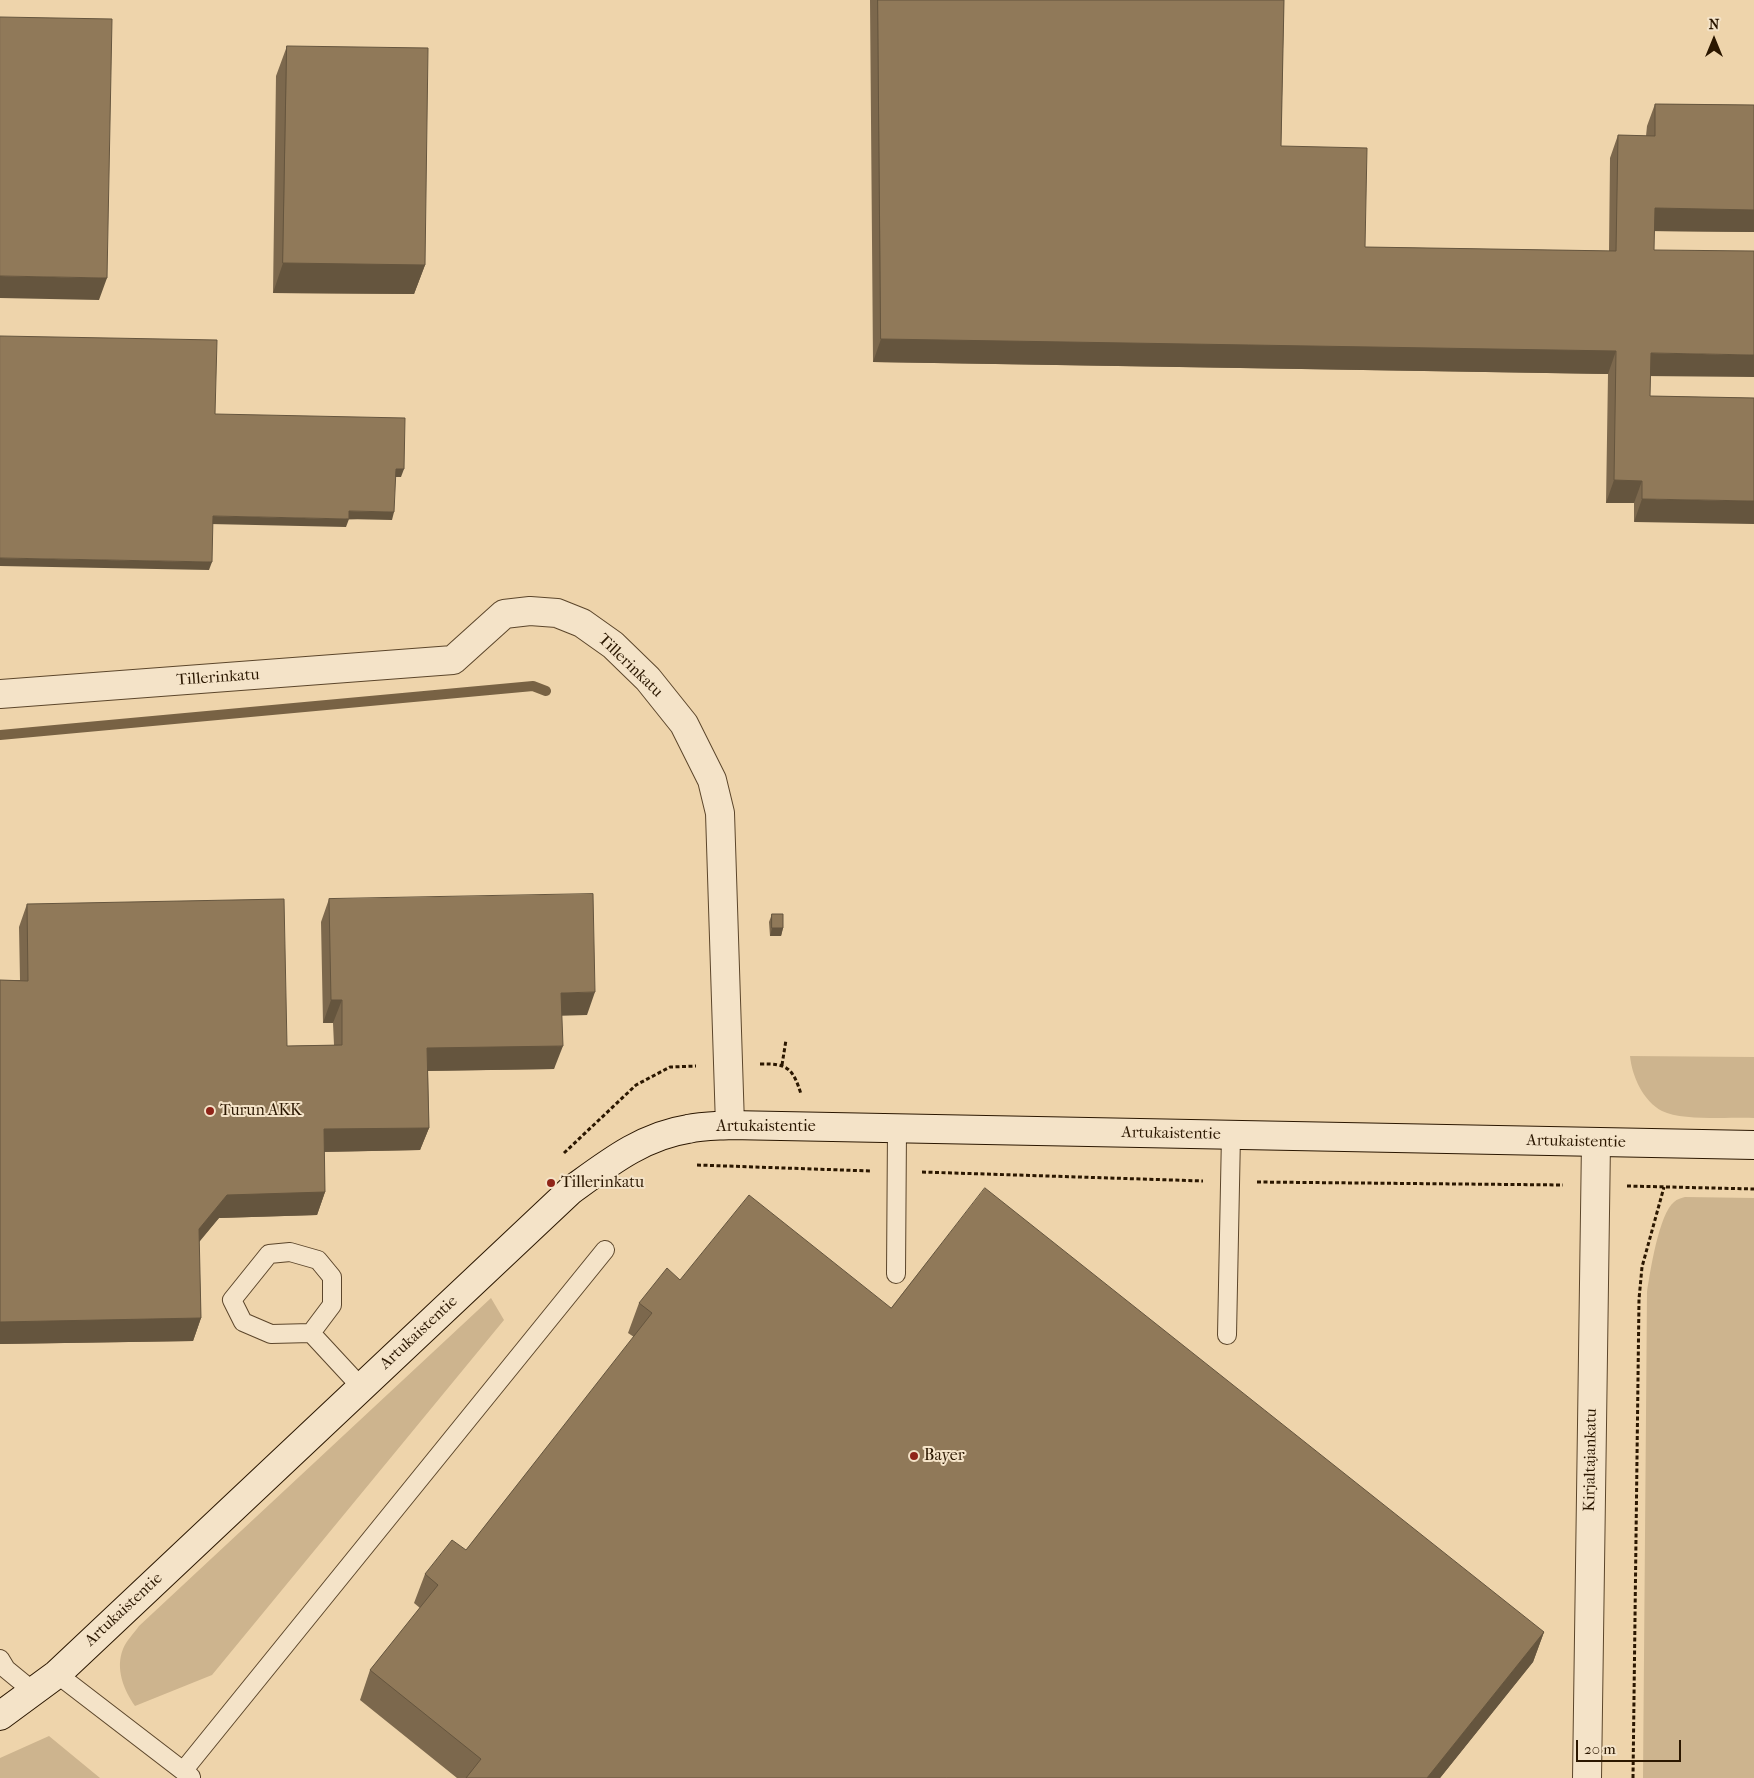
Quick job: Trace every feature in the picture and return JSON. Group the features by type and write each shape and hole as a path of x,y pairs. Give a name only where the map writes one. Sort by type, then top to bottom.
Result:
{"street":[{"name":"Tillerinkatu","path":"0,694 453,660 504,614 556,613 582,622 613,645 648,679 684,724 712,780 720,814 730,1125"},
{"name":"Artukaistentie","path":"0,1716 56,1674 570,1191 611,1161 659,1136 688,1129 730,1125 1754,1145"},
{"name":"Kirjaltajankatu","path":"1587,1778 1596,1142"}],"lane":[{"path":"896,1274 897,1129"},
{"path":"1227,1336 1231,1135"},
{"path":"56,1674 187,1774 605,1250"},
{"path":"290,1252 318,1260 332,1277 332,1305 311,1332 271,1334 242,1322 232,1300 269,1254 290,1252"},
{"path":"311,1332 361,1387"},
{"path":"0,1659 6,1669 34,1692"}],"path":[{"path":"782,1065 786,1040"},
{"path":"768,1063 782,1065 793,1072 803,1100"},
{"path":"670,1067 691,1066"},
{"path":"1633,1778 1639,1299 1642,1267 1664,1187"}],"shaded area":[{"path":"1630,1056 1754,1057 1754,1118 1706,1118 1681,1116 1662,1111 1655,1107 1644,1094 1633,1072"},
{"path":"1685,1197 1754,1198 1754,1778 1643,1778 1647,1292 1656,1244 1664,1218 1674,1202"},
{"path":"491,1298 504,1320 212,1675 135,1706 124,1686 120,1664 124,1646 139,1626"},
{"path":"49,1736 100,1778 0,1778 0,1758"}],"building":[{"path":"878,0 1284,0 1281,146 1367,148 1365,247 1616,251 1618,135 1655,136 1655,104 1754,105 1754,210 1655,208 1654,250 1754,251 1754,355 1651,353 1650,396 1754,398 1754,501 1642,499 1642,481 1614,480 1616,351 881,339"},
{"path":"0,17 112,19 107,278 0,276"},
{"path":"287,46 428,48 425,265 283,263"},
{"path":"0,336 217,340 215,414 405,418 404,469 396,469 394,512 349,511 349,519 213,516 212,562 0,558"},
{"name":"Turun AKK","path":"593,894 595,992 561,993 563,1046 427,1048 429,1128 324,1129 325,1192 227,1195 199,1229 201,1318 0,1322 0,980 28,981 27,904 284,899 287,1046 342,1045 342,1000 331,1000 329,899"},
{"path":"772,914 783,914 783,928 772,928"},
{"name":"Bayer","path":"985,1188 1544,1632 1427,1778 466,1778 481,1759 370,1670 438,1585 425,1574 452,1540 466,1550 652,1313 639,1303 667,1268 680,1280 749,1195 891,1308"}],"waterway":[{"path":"0,735 533,686 546,691"}],"place":[{"name":"Turun AKK","path":"210,1111"},
{"name":"Tillerinkatu","path":"551,1183"},
{"name":"Bayer","path":"914,1456"}]}
